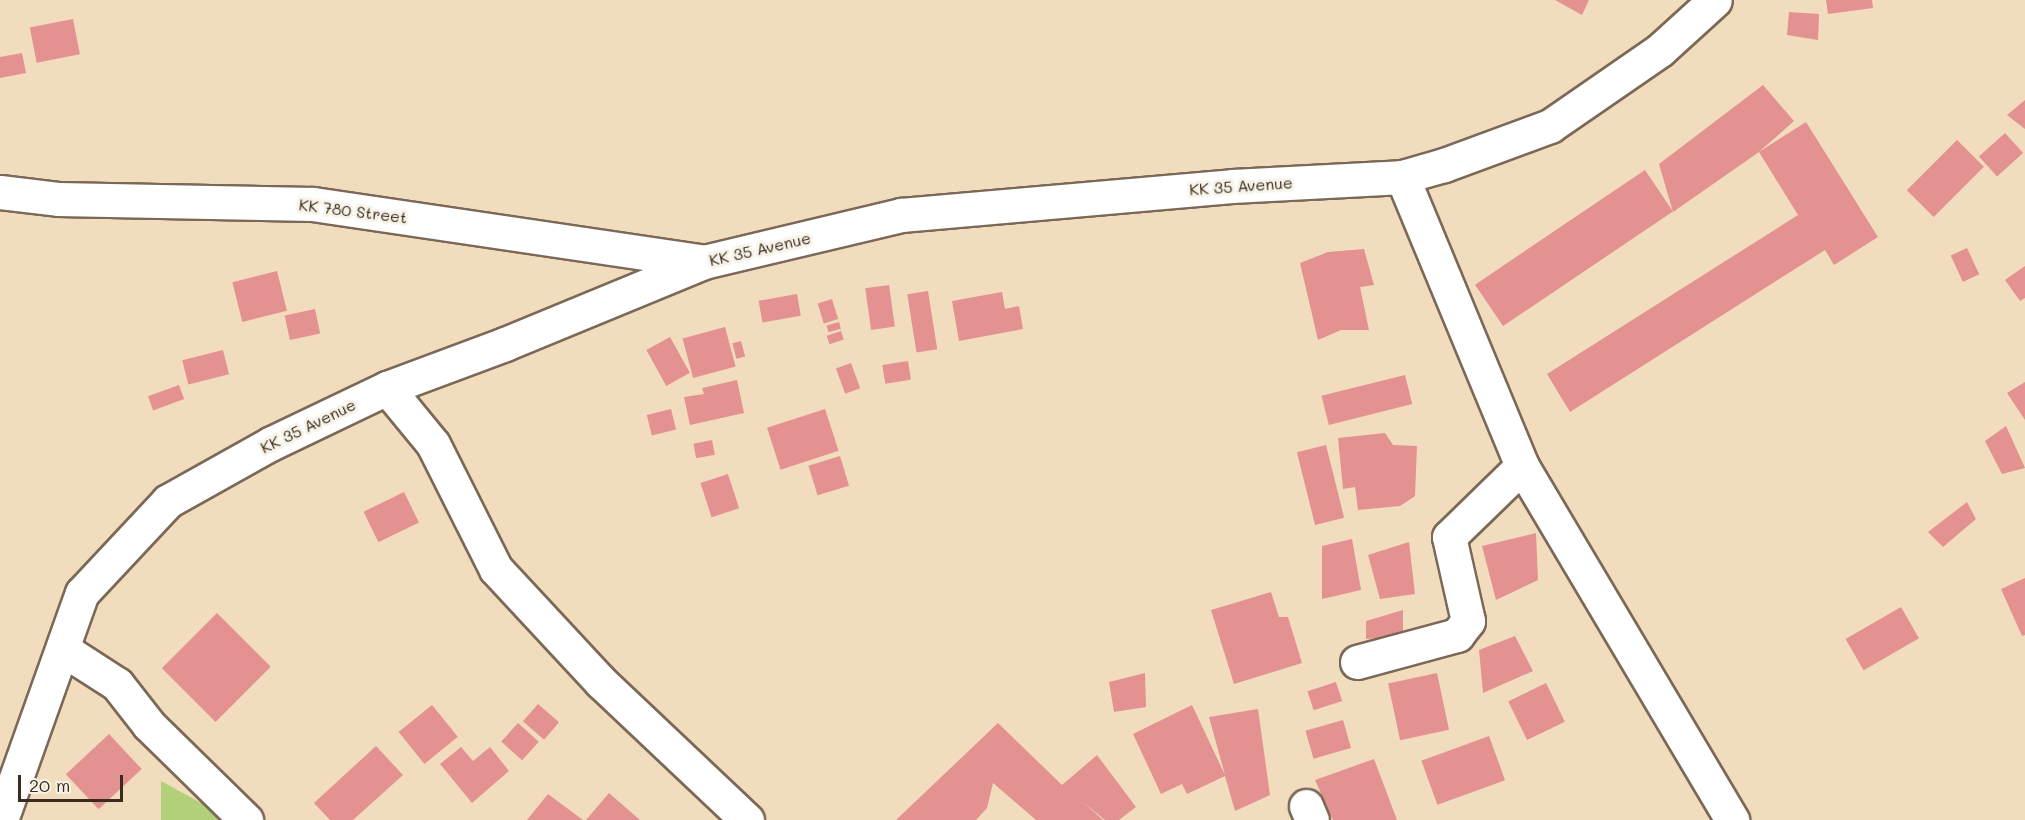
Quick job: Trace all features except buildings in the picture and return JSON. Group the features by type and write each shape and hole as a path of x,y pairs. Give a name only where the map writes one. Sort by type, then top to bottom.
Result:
{"street":[{"name":"KK 35 Avenue","path":"1,820 64,650 82,593 168,501 270,444 387,388 506,344 704,262 902,215 1232,186 1402,177 1550,126 1660,50 1715,0"},
{"path":"1402,177 1522,466 1732,820"},
{"name":"KK 780 Street","path":"0,192 58,199 313,204 704,262"},
{"path":"387,388 433,444 496,568 601,682 747,820"},
{"path":"1357,662 1457,635 1468,621 1449,537 1522,466"},
{"path":"64,650 117,684 149,725 246,820"}],"green space":[{"path":"161,781 223,815 222,820 161,820"}]}
